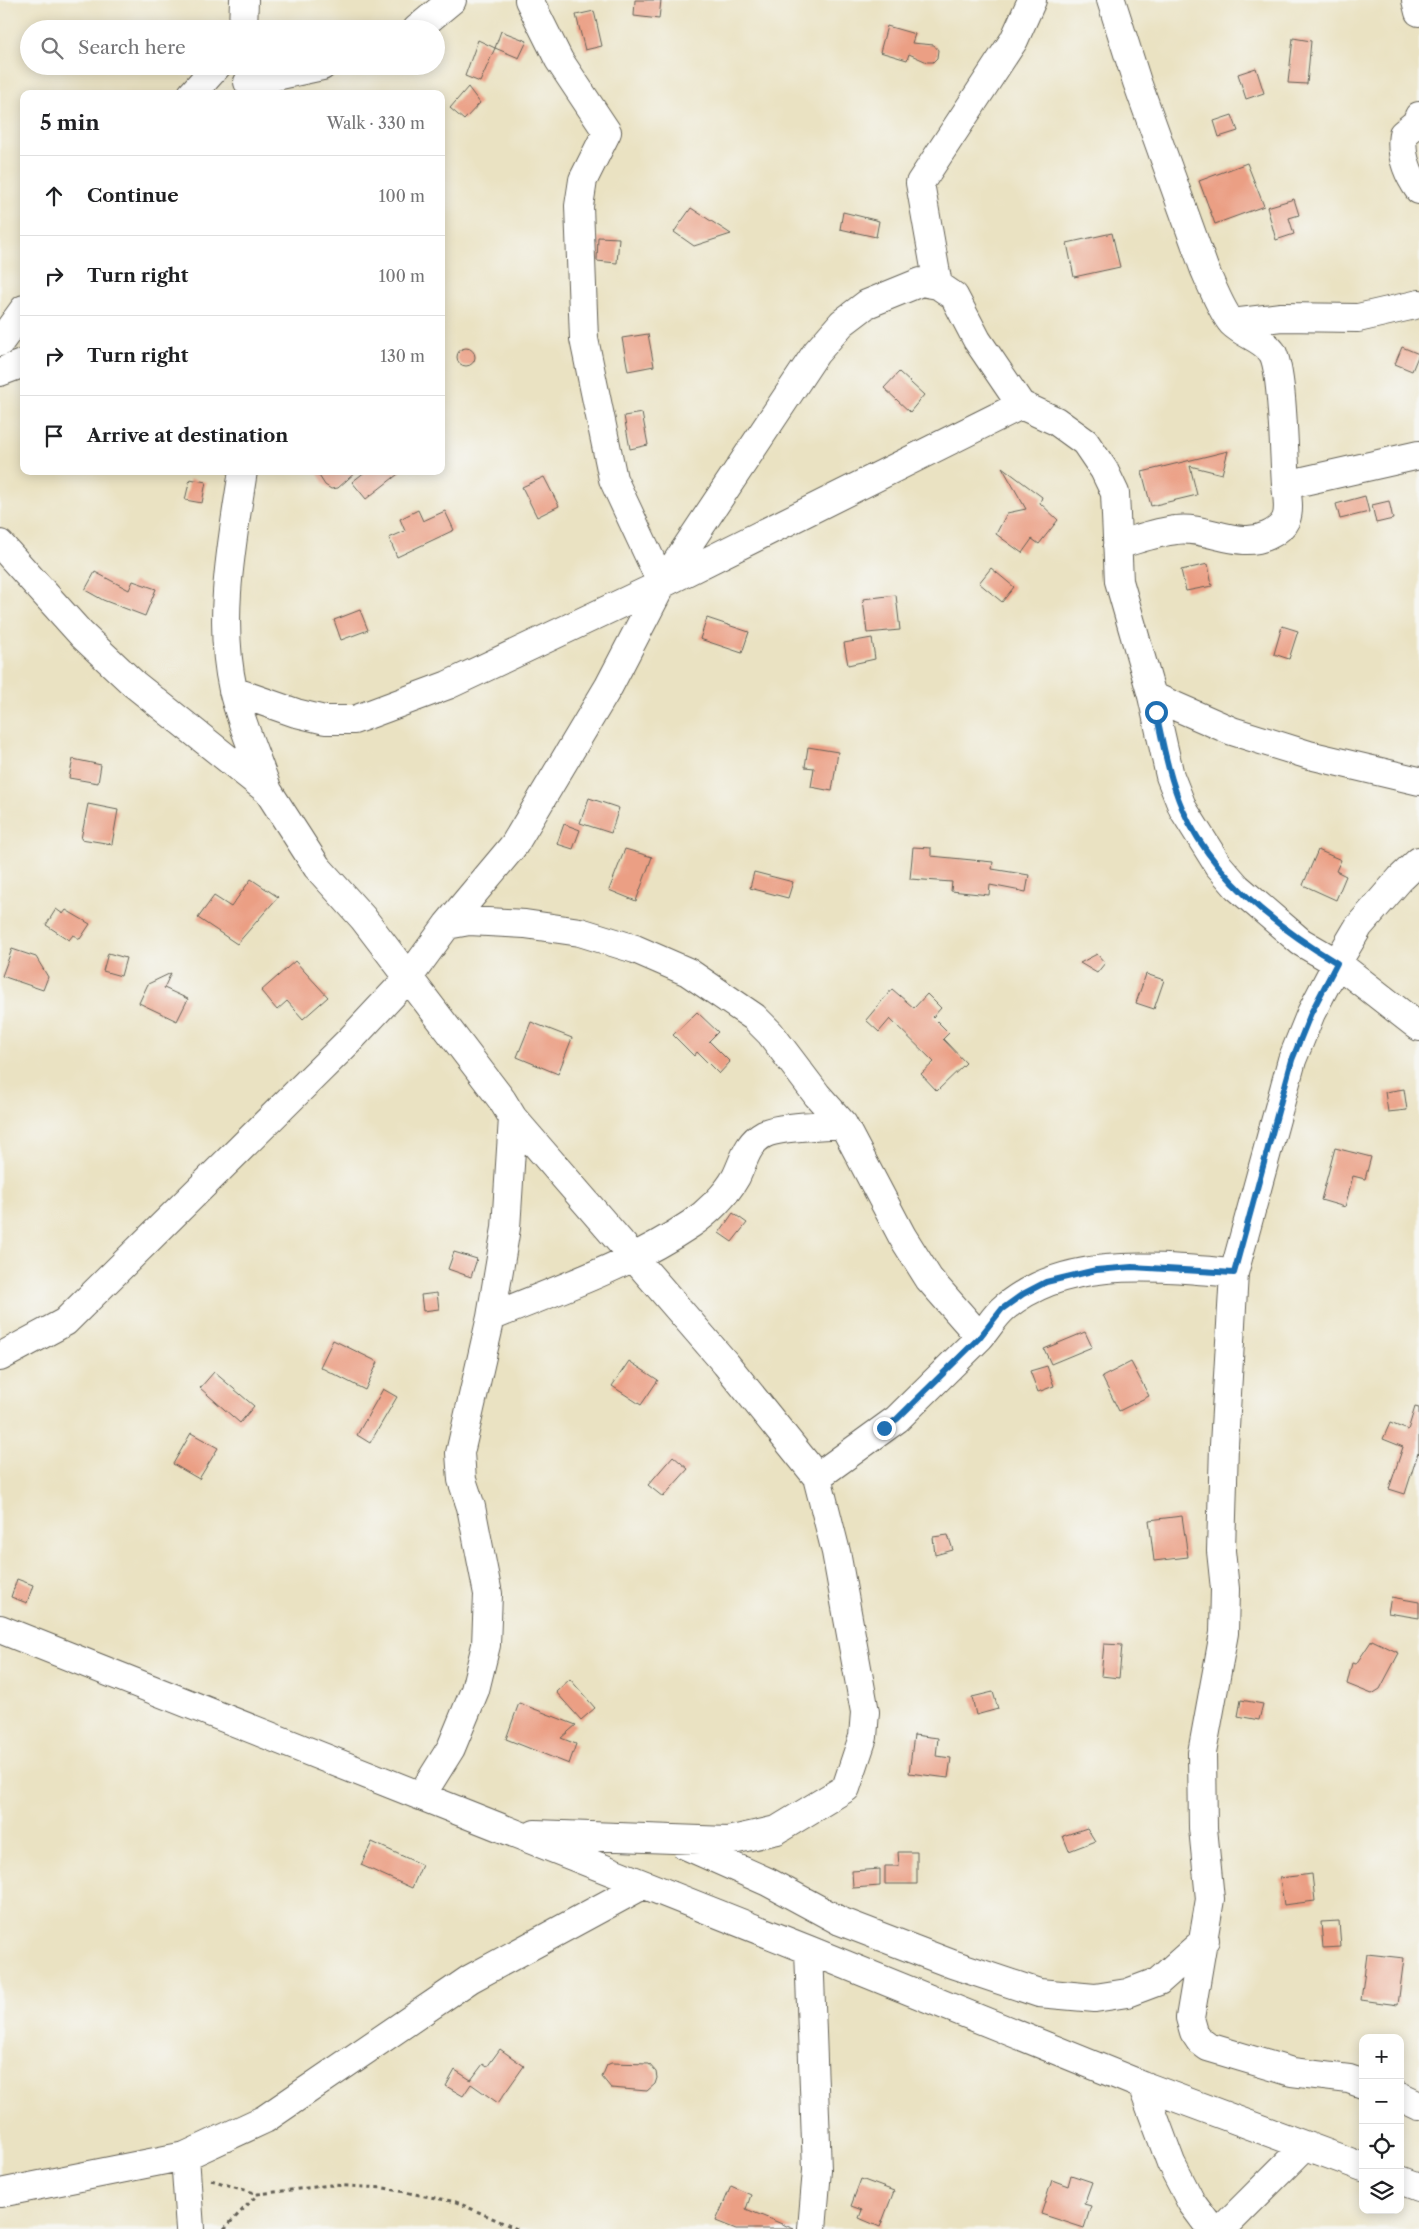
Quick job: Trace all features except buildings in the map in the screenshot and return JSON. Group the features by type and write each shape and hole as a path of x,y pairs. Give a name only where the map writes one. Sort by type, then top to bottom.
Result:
{"street":[{"path":"243,20 244,0"},
{"path":"428,20 452,0"},
{"path":"529,0 559,60 608,132 583,180 579,206 584,338 613,479 662,584"},
{"path":"938,285 920,184 1014,40 1032,0"},
{"path":"1111,0 1137,82 1204,268 1232,323 1265,344 1273,354 1279,374 1288,503 1286,519 1276,532 1260,539 1244,540 1199,531 1176,530 1117,545"},
{"path":"1416,0 1419,12"},
{"path":"196,90 209,75"},
{"path":"248,81 278,75"},
{"path":"1419,116 1416,123 1404,134 1402,146 1406,168 1419,190"},
{"path":"0,1357 65,1322 349,1041 409,978 447,925 514,845 609,686 662,584 816,353 842,323 868,304 921,282 938,285 954,296 977,340 1021,405 1056,421 1085,442 1104,470 1115,493 1119,581 1152,696 1170,776 1182,809 1218,865 1237,887 1302,942 1337,963 1419,1027"},
{"path":"1232,323 1281,317 1358,318 1419,304"},
{"path":"0,342 20,314"},
{"path":"0,372 20,364"},
{"path":"233,691 296,713 318,718 354,720 448,685 662,584 1021,405"},
{"path":"1286,485 1419,455"},
{"path":"242,475 226,597 226,643 233,691 268,791 317,867 363,918 502,1100 513,1118 726,1364 817,1477 836,1552 866,1712 863,1738 846,1788 777,1830 728,1841 513,1833"},
{"path":"0,544 82,635 134,684 268,791"},
{"path":"1152,696 1232,731 1310,755 1419,782"},
{"path":"1359,2083 1349,2079 1292,2072 1228,2054 1208,2047 1200,2041 1194,2032 1190,2018 1210,1899 1203,1828 1202,1753 1224,1634 1226,1590 1221,1551 1224,1445 1234,1273 1292,1060 1311,1013 1359,926 1400,879 1419,861"},
{"path":"447,925 469,921 525,924 580,932 635,948 688,972 754,1017 770,1033 817,1095 843,1124 902,1236 929,1279 980,1337"},
{"path":"421,1796 451,1748 475,1690 486,1645 488,1594 471,1508 462,1480 460,1453 491,1317 506,1228 513,1118"},
{"path":"491,1317 634,1258 692,1223 716,1202 735,1179 751,1144 764,1135 775,1130 843,1124"},
{"path":"817,1477 897,1419 980,1337 1002,1309 1023,1294 1046,1282 1096,1270 1132,1267 1234,1273"},
{"path":"0,1629 809,1950 1142,2085 1359,2166"},
{"path":"675,1840 768,1882 840,1921 952,1964 1039,1993 1094,1998 1127,1993 1159,1981 1204,1940"},
{"path":"0,2193 186,2164 265,2119 470,1979 643,1885"},
{"path":"809,1950 817,2170 812,2229"},
{"path":"1142,2085 1171,2163 1191,2202 1211,2229"},
{"path":"1404,2099 1419,2106"},
{"path":"1222,2229 1305,2146"},
{"path":"186,2164 190,2229"},
{"path":"1404,2181 1419,2187"}],"path":[{"path":"186,2164 258,2194 330,2185 384,2188 456,2202 517,2229"},
{"path":"224,2229 258,2194"}],"route":[{"path":"884,1428 897,1419 980,1337 1002,1309 1023,1294 1046,1282 1096,1270 1132,1267 1234,1273 1292,1060 1311,1013 1337,963 1302,942 1237,887 1218,865 1182,809 1170,776 1156,712"}]}
